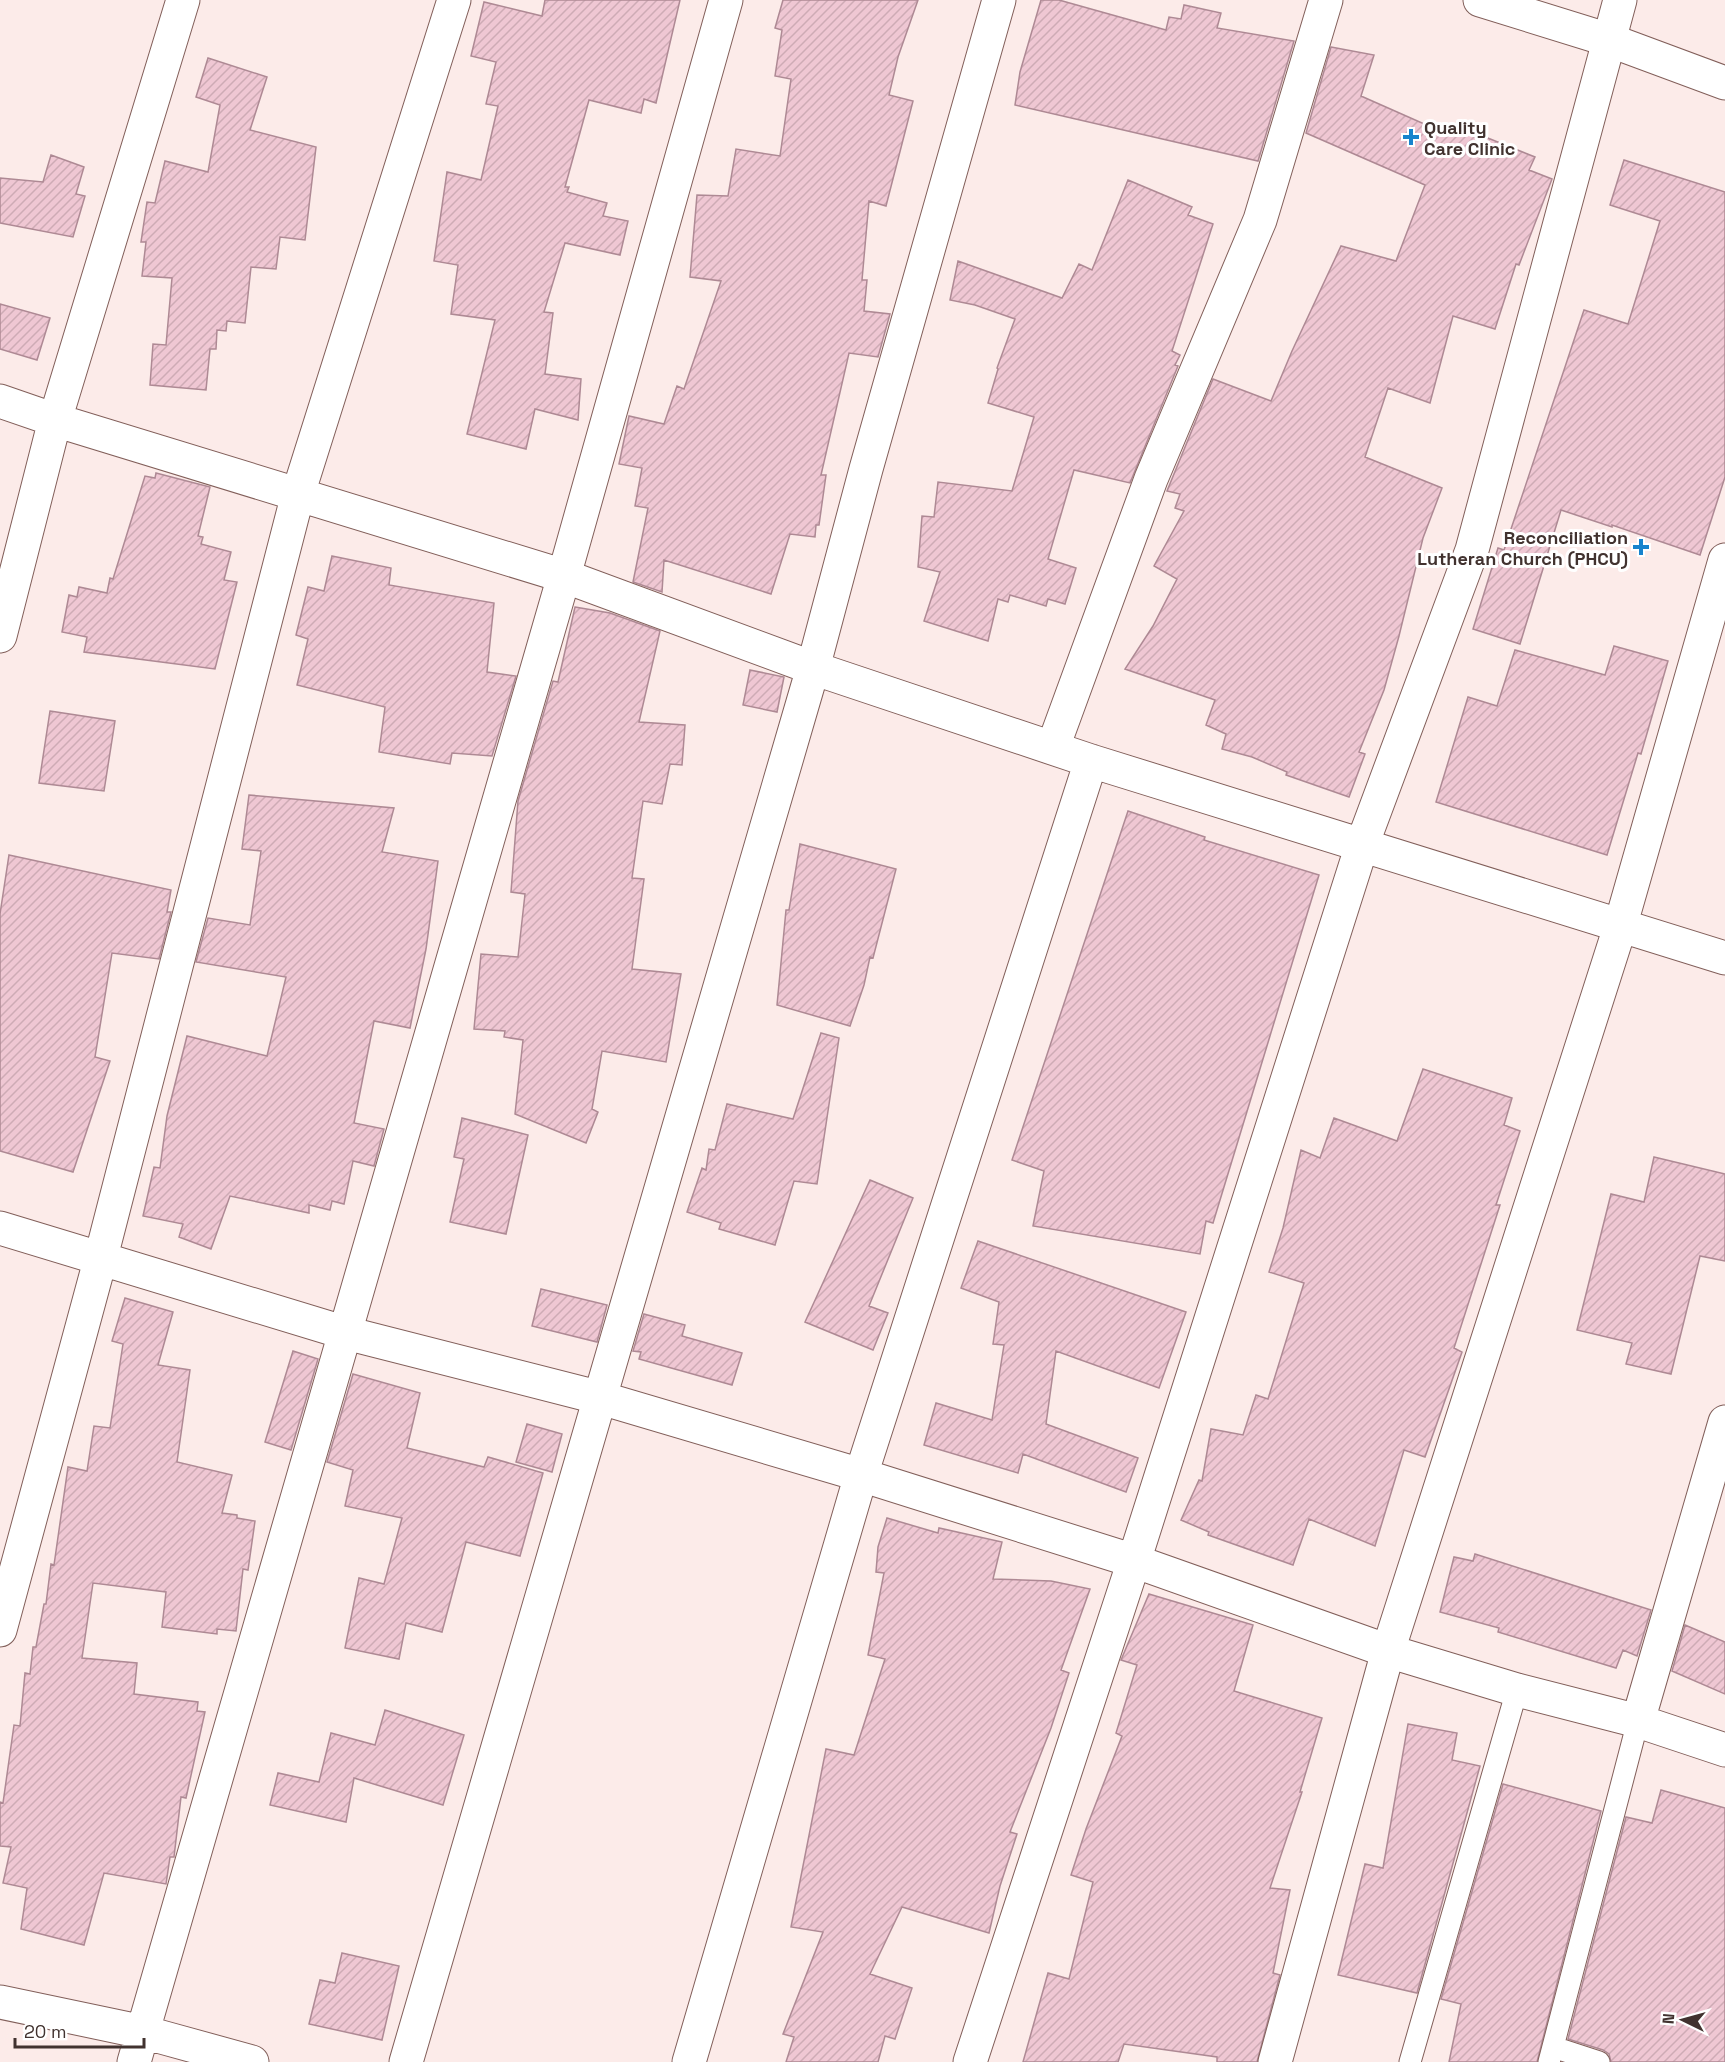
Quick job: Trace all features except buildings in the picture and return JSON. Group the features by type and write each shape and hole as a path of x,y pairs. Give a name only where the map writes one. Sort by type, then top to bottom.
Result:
{"street":[{"path":"0,636 55,420 183,0"},
{"path":"0,1630 101,1257 298,494 454,0"},
{"path":"138,2047 564,576 726,0"},
{"path":"406,2062 813,668 999,0"},
{"path":"1053,747 1151,479 1260,220 1326,0"},
{"path":"1480,0 1609,40 1725,83"},
{"path":"970,2062 1134,1561 1362,846 1472,550 1620,0"},
{"path":"0,401 55,420 564,576 813,668 1091,761 1725,958"},
{"path":"1275,2062 1388,1651 1620,927 1725,560"},
{"path":"689,2062 861,1475 1091,761"},
{"path":"0,1227 346,1333 601,1398 861,1475 1134,1561 1388,1651 1517,1690 1638,1721 1725,1750"},
{"path":"1638,1721 1725,1422"},
{"path":"0,2002 138,2047 252,2062"}],"lane":[{"path":"1410,2062 1517,1690"},
{"path":"1599,2062 1551,2055 1638,1721"}],"place":[{"name":"Quality Care Clinic","path":"1411,137"},
{"name":"Reconciliation Lutheran Church (PHCU)","path":"1641,547"}]}
